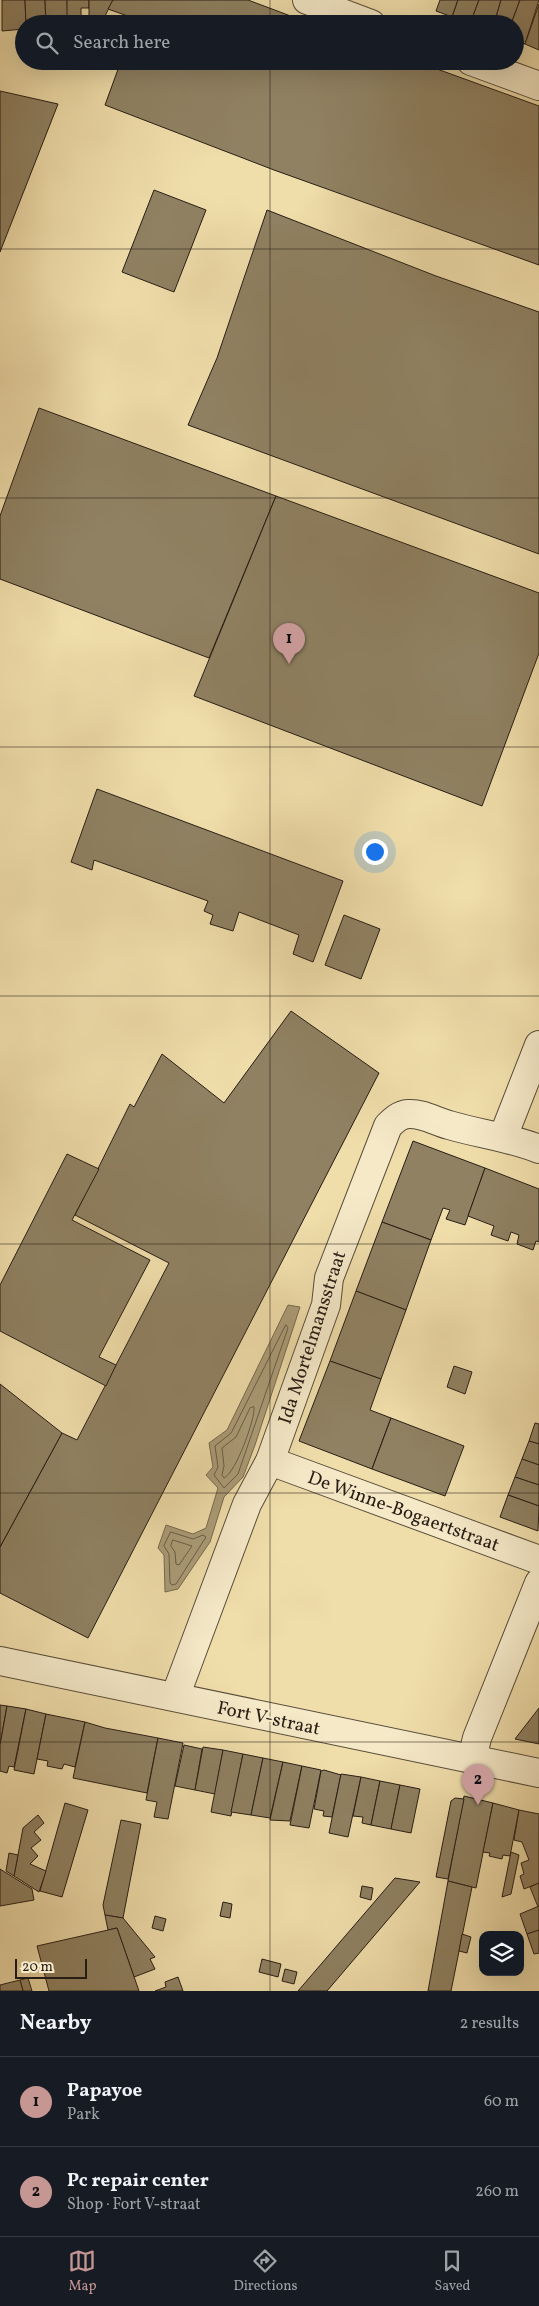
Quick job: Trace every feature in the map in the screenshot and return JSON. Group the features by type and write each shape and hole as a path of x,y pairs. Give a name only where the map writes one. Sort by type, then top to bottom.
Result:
{"street":[{"path":"307,0 347,15"},
{"path":"495,70 539,86"},
{"path":"503,1137 539,1045"},
{"name":"Ida Mortelmansstraat","path":"174,1697 247,1504 270,1461 326,1305 329,1278 388,1126 396,1118 406,1114 421,1114 448,1125 503,1137 539,1149"},
{"name":"De Winne-Bogaertstraat","path":"270,1461 539,1560"},
{"path":"472,1759 477,1738 539,1582"},
{"name":"Fort V-straat","path":"0,1661 539,1773"}],"water":[{"path":"288,1305 300,1307 243,1477 224,1497 210,1542 178,1589 165,1592 164,1555 158,1548 166,1525 193,1534 206,1528 218,1488 206,1475 213,1467 209,1443 227,1430"}],"building":[{"path":"2,0 25,0 26,15 15,15 15,30 2,31"},
{"path":"25,0 45,0 46,15 26,15"},
{"path":"45,0 67,0 68,15 46,15"},
{"path":"67,0 89,0 89,8 81,8 81,15 67,15"},
{"path":"89,0 113,0 106,15 89,15"},
{"path":"113,0 248,0 288,15 125,15 108,9"},
{"path":"440,0 458,0 453,15 436,11"},
{"path":"458,0 479,0 473,15 453,15"},
{"path":"479,0 501,0 497,15 473,15"},
{"path":"501,0 520,0 514,15 497,15"},
{"path":"520,0 539,0 525,44 524,15 514,15"},
{"path":"539,4 539,50 525,44"},
{"path":"118,70 440,70 539,106 539,265 274,170 105,105"},
{"path":"0,91 58,104 0,252"},
{"path":"154,190 206,210 174,292 122,272"},
{"path":"267,210 436,276 539,312 539,554 188,425 217,358"},
{"path":"39,408 276,496 209,658 0,579 0,516"},
{"path":"276,496 539,593 539,653 482,806 194,696"},
{"path":"97,789 343,881 313,962 293,954 299,935 239,912 233,931 210,924 213,915 204,911 208,901 94,860 92,870 71,862"},
{"path":"344,915 380,929 361,979 325,965"},
{"path":"291,1011 379,1073 88,1638 0,1593 0,1547 62,1433 77,1440 169,1263 75,1215 130,1104 134,1107 162,1054 224,1103"},
{"path":"413,1141 485,1168 465,1225 446,1219 450,1210 443,1208 431,1240 382,1222"},
{"path":"67,1154 99,1169 72,1220 150,1260 99,1357 116,1365 106,1386 0,1331 0,1285"},
{"path":"485,1168 539,1189 539,1242 536,1241 533,1250 517,1244 519,1235 511,1232 508,1241 491,1235 494,1226 468,1216"},
{"path":"382,1222 431,1240 406,1310 356,1291"},
{"path":"356,1291 406,1310 381,1379 330,1361"},
{"path":"330,1361 381,1379 370,1410 391,1418 372,1469 299,1441"},
{"path":"454,1366 472,1372 465,1394 447,1387"},
{"path":"0,1384 62,1433 0,1547"},
{"path":"391,1418 464,1446 445,1496 372,1469"},
{"path":"535,1423 539,1424 539,1444 529,1441"},
{"path":"529,1441 539,1444 539,1465 522,1459"},
{"path":"522,1459 539,1465 539,1485 515,1477"},
{"path":"515,1477 539,1485 539,1506 508,1495"},
{"path":"508,1495 539,1506 538,1531 500,1517"},
{"path":"0,1705 7,1706 0,1745"},
{"path":"7,1706 26,1709 14,1767 9,1766 7,1773 0,1771 0,1745"},
{"path":"539,1708 539,1744 515,1739"},
{"path":"26,1709 46,1714 34,1774 14,1770"},
{"path":"46,1714 85,1722 75,1767 64,1764 62,1769 47,1766 48,1761 37,1759"},
{"path":"85,1722 105,1728 158,1738 147,1793 73,1778"},
{"path":"158,1738 183,1743 168,1819 154,1817 157,1802 146,1800"},
{"path":"184,1745 202,1749 195,1790 175,1786"},
{"path":"203,1747 223,1750 215,1794 195,1790"},
{"path":"223,1750 243,1754 231,1816 211,1812"},
{"path":"243,1754 263,1758 251,1815 231,1812"},
{"path":"263,1758 283,1762 270,1818 251,1815"},
{"path":"283,1762 302,1766 290,1821 270,1820"},
{"path":"302,1766 321,1770 309,1828 290,1825"},
{"path":"324,1770 341,1775 332,1817 323,1816 324,1811 314,1809 321,1771"},
{"path":"341,1774 361,1777 348,1837 329,1833"},
{"path":"361,1777 380,1781 371,1825 362,1823 363,1817 353,1816"},
{"path":"380,1781 400,1785 391,1829 371,1825"},
{"path":"400,1785 420,1789 411,1833 391,1829"},
{"path":"464,1796 493,1803 476,1888 448,1881"},
{"path":"455,1798 464,1799 448,1879 436,1877 451,1801"},
{"path":"65,1803 88,1810 62,1897 40,1891"},
{"path":"493,1803 519,1810 510,1856 503,1855 502,1859 489,1856 490,1853 483,1852"},
{"path":"519,1810 539,1814 539,1883 524,1889 520,1876 524,1874 521,1863 529,1860 522,1842 514,1840"},
{"path":"38,1815 44,1823 34,1832 41,1840 31,1848 38,1856 30,1864 46,1871 39,1892 14,1876 23,1828"},
{"path":"121,1820 141,1824 123,1918 105,1915 103,1905"},
{"path":"511,1852 519,1855 511,1894 502,1897"},
{"path":"9,1853 18,1855 14,1876 6,1871"},
{"path":"0,1869 32,1889 34,1900 0,1906"},
{"path":"395,1878 420,1882 327,1991 298,1991"},
{"path":"448,1881 472,1887 451,1991 428,1991"},
{"path":"539,1883 539,1906 538,1907 530,1887"},
{"path":"362,1886 373,1888 371,1900 360,1897"},
{"path":"223,1902 232,1904 230,1918 220,1916"},
{"path":"539,1906 539,1930 527,1934 520,1914"},
{"path":"105,1915 123,1918 155,1957 150,1959 155,1969 134,1977 117,1928 108,1930"},
{"path":"155,1916 166,1919 163,1931 152,1928"},
{"path":"117,1928 139,1991 49,1991 37,1946"},
{"path":"539,1930 539,1953 534,1954 527,1934"},
{"path":"462,1934 471,1937 467,1953 459,1951"},
{"path":"262,1959 281,1964 278,1977 259,1972"},
{"path":"285,1969 297,1972 294,1984 282,1981"},
{"path":"178,1977 183,1991 155,1991 166,1987 165,1982"},
{"path":"28,1978 32,1991 23,1991 20,1980"},
{"path":"20,1980 23,1991 0,1991 0,1985"}],"place":[{"name":"Papayoe","path":"289,664"},
{"name":"Pc repair center","path":"478,1805"}]}
